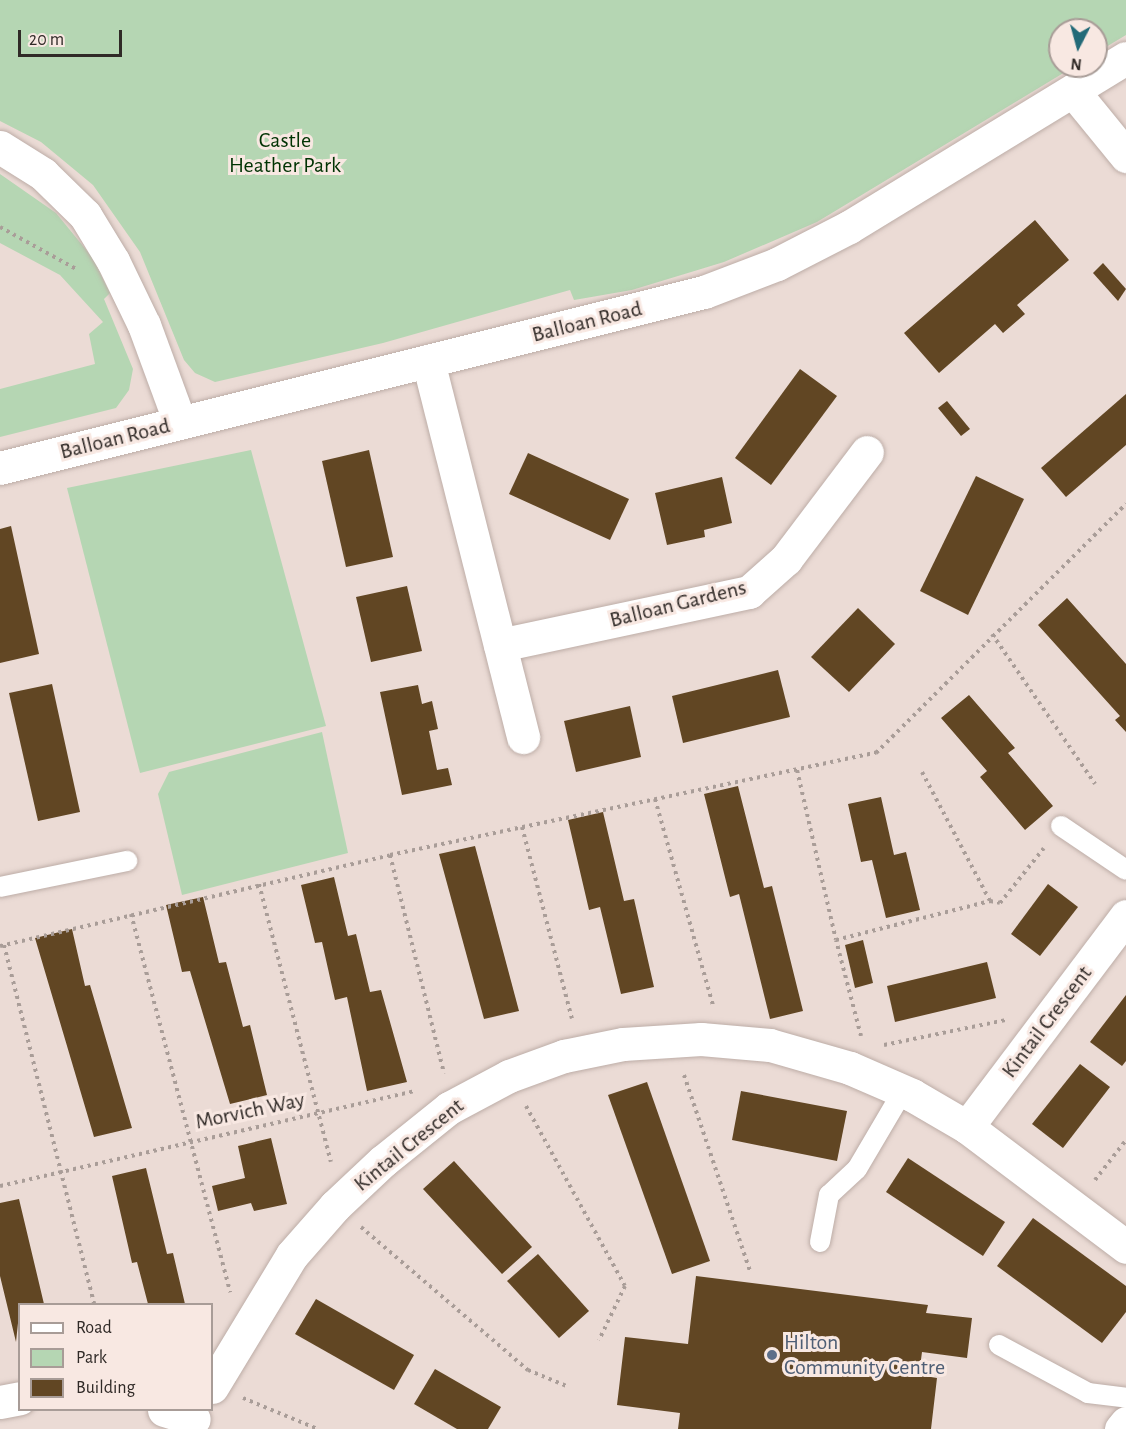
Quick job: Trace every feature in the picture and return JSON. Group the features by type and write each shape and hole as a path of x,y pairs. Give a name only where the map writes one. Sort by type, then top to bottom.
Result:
{"street":[{"name":"Balloan Road","path":"0,468 704,292 777,264 849,227 1126,58"},
{"path":"1073,91 1126,156"},
{"path":"0,147 43,174 85,215 144,325 180,423"},
{"path":"428,361 523,737"},
{"name":"Balloan Gardens","path":"500,645 749,592 786,559 867,452"},
{"name":"Kintail Crescent","path":"967,1127 1126,916"},
{"name":"Kintail Crescent","path":"213,1384 292,1255 335,1206 449,1108 509,1076 564,1056 672,1040 770,1045 850,1068 903,1091 967,1127 1126,1247"},
{"path":"0,1402 18,1398"},
{"path":"1121,1429 1126,1423"}],"lane":[{"path":"1061,826 1126,870"},
{"path":"0,887 127,861"},
{"path":"820,1242 829,1195 857,1169 903,1091"},
{"path":"999,1345 1088,1393 1126,1398"}],"path":[{"path":"0,227 79,271"},
{"path":"93,1303 2,945 390,855 876,753 992,634 1126,504"},
{"path":"992,634 1095,784"},
{"path":"797,770 861,1039"},
{"path":"922,772 990,901"},
{"path":"655,799 714,1010"},
{"path":"836,940 990,901 1000,903 1061,826"},
{"path":"522,827 572,1020"},
{"path":"390,855 447,1084"},
{"path":"259,884 332,1166"},
{"path":"131,914 232,1298"},
{"path":"702,1010 722,1013"},
{"path":"875,1047 1030,1014 1045,1024"},
{"path":"561,1024 584,1019"},
{"path":"672,1040 750,1271"},
{"path":"509,1076 625,1286 599,1340"},
{"name":"Morvich Way","path":"0,1186 60,1170 424,1089"},
{"path":"1074,1207 1126,1140"},
{"path":"335,1206 528,1370 569,1387"},
{"path":"213,1386 318,1429"}],"green space":[{"name":"Castle Heather Park","path":"0,0 1126,0 1126,35 1108,46 1108,18 1048,18 1048,78 1055,78 817,222 724,262 632,290 574,300 570,290 383,343 215,382 195,373 184,360 140,252 93,185 41,142 0,121"},
{"path":"0,174 56,213 92,257 110,293 104,299 133,369 129,390 116,408 0,437 0,389 95,364 89,334 103,322 60,275 0,243"},
{"path":"251,450 326,726 140,773 67,488"},
{"path":"322,732 348,853 182,895 158,794 169,772"}],"building":[{"path":"1035,220 1069,260 1017,305 1025,314 1003,333 995,324 939,373 904,333"},
{"path":"1103,263 1126,289 1118,301 1093,273"},
{"path":"800,369 837,396 771,485 735,458"},
{"path":"1126,394 1126,445 1066,497 1041,468"},
{"path":"947,401 970,429 961,436 938,408"},
{"path":"369,450 393,557 346,567 322,461"},
{"path":"528,453 629,499 610,540 509,494"},
{"path":"976,476 1024,499 968,615 920,591"},
{"path":"722,477 732,523 704,530 705,537 667,545 655,493"},
{"path":"11,526 39,654 0,663 0,529"},
{"path":"407,586 422,651 371,662 356,597"},
{"path":"1067,598 1126,664 1126,732 1115,720 1120,716 1038,625"},
{"path":"858,608 895,644 849,692 811,657"},
{"path":"778,670 790,717 683,743 672,696"},
{"path":"52,684 80,812 38,821 9,693"},
{"path":"418,685 422,704 432,701 438,729 429,731 437,770 448,768 452,785 402,795 380,692"},
{"path":"969,695 1015,748 1008,753 1053,806 1025,830 980,777 987,771 941,718"},
{"path":"630,706 641,757 576,772 564,721"},
{"path":"738,786 764,888 772,886 803,1011 770,1019 739,894 730,897 704,794"},
{"path":"881,797 894,855 906,852 920,910 886,918 872,860 861,862 848,804"},
{"path":"603,812 624,901 634,899 654,987 621,994 600,907 589,910 568,820"},
{"path":"475,846 519,1011 484,1019 439,854"},
{"path":"334,877 348,936 356,934 370,992 381,990 407,1082 367,1091 347,997 335,1000 322,942 315,943 301,885"},
{"path":"1048,884 1078,907 1040,956 1011,934"},
{"path":"203,897 219,963 226,962 243,1027 250,1025 267,1095 230,1104 190,971 182,972 166,905"},
{"path":"72,929 85,986 90,985 132,1128 94,1137 35,938"},
{"path":"863,940 873,983 855,988 845,945"},
{"path":"987,962 996,998 895,1022 887,986"},
{"path":"1126,995 1126,1061 1122,1066 1090,1042"},
{"path":"1080,1064 1110,1087 1063,1148 1032,1124"},
{"path":"647,1082 710,1261 672,1274 608,1095"},
{"path":"741,1091 847,1111 837,1161 732,1140"},
{"path":"271,1138 287,1204 254,1211 251,1203 218,1211 212,1186 245,1178 238,1146"},
{"path":"908,1158 1005,1222 983,1256 886,1192"},
{"path":"454,1161 532,1247 502,1274 423,1189"},
{"path":"146,1168 167,1254 173,1253 185,1303 148,1303 137,1262 132,1263 112,1176"},
{"path":"19,1199 44,1303 18,1303 16,1342 0,1276 0,1203"},
{"path":"1033,1218 1126,1286 1126,1312 1102,1343 997,1266"},
{"path":"538,1254 589,1311 559,1338 507,1281"},
{"name":"Hilton Community Centre","path":"696,1276 928,1305 926,1313 972,1318 967,1358 922,1352 919,1375 937,1378 931,1429 678,1429 680,1413 617,1405 625,1337 688,1344"},
{"path":"316,1299 414,1355 394,1390 295,1334"},
{"path":"435,1369 501,1407 488,1429 457,1429 414,1404"}],"place":[{"name":"Hilton Community Centre","path":"772,1355"}]}
